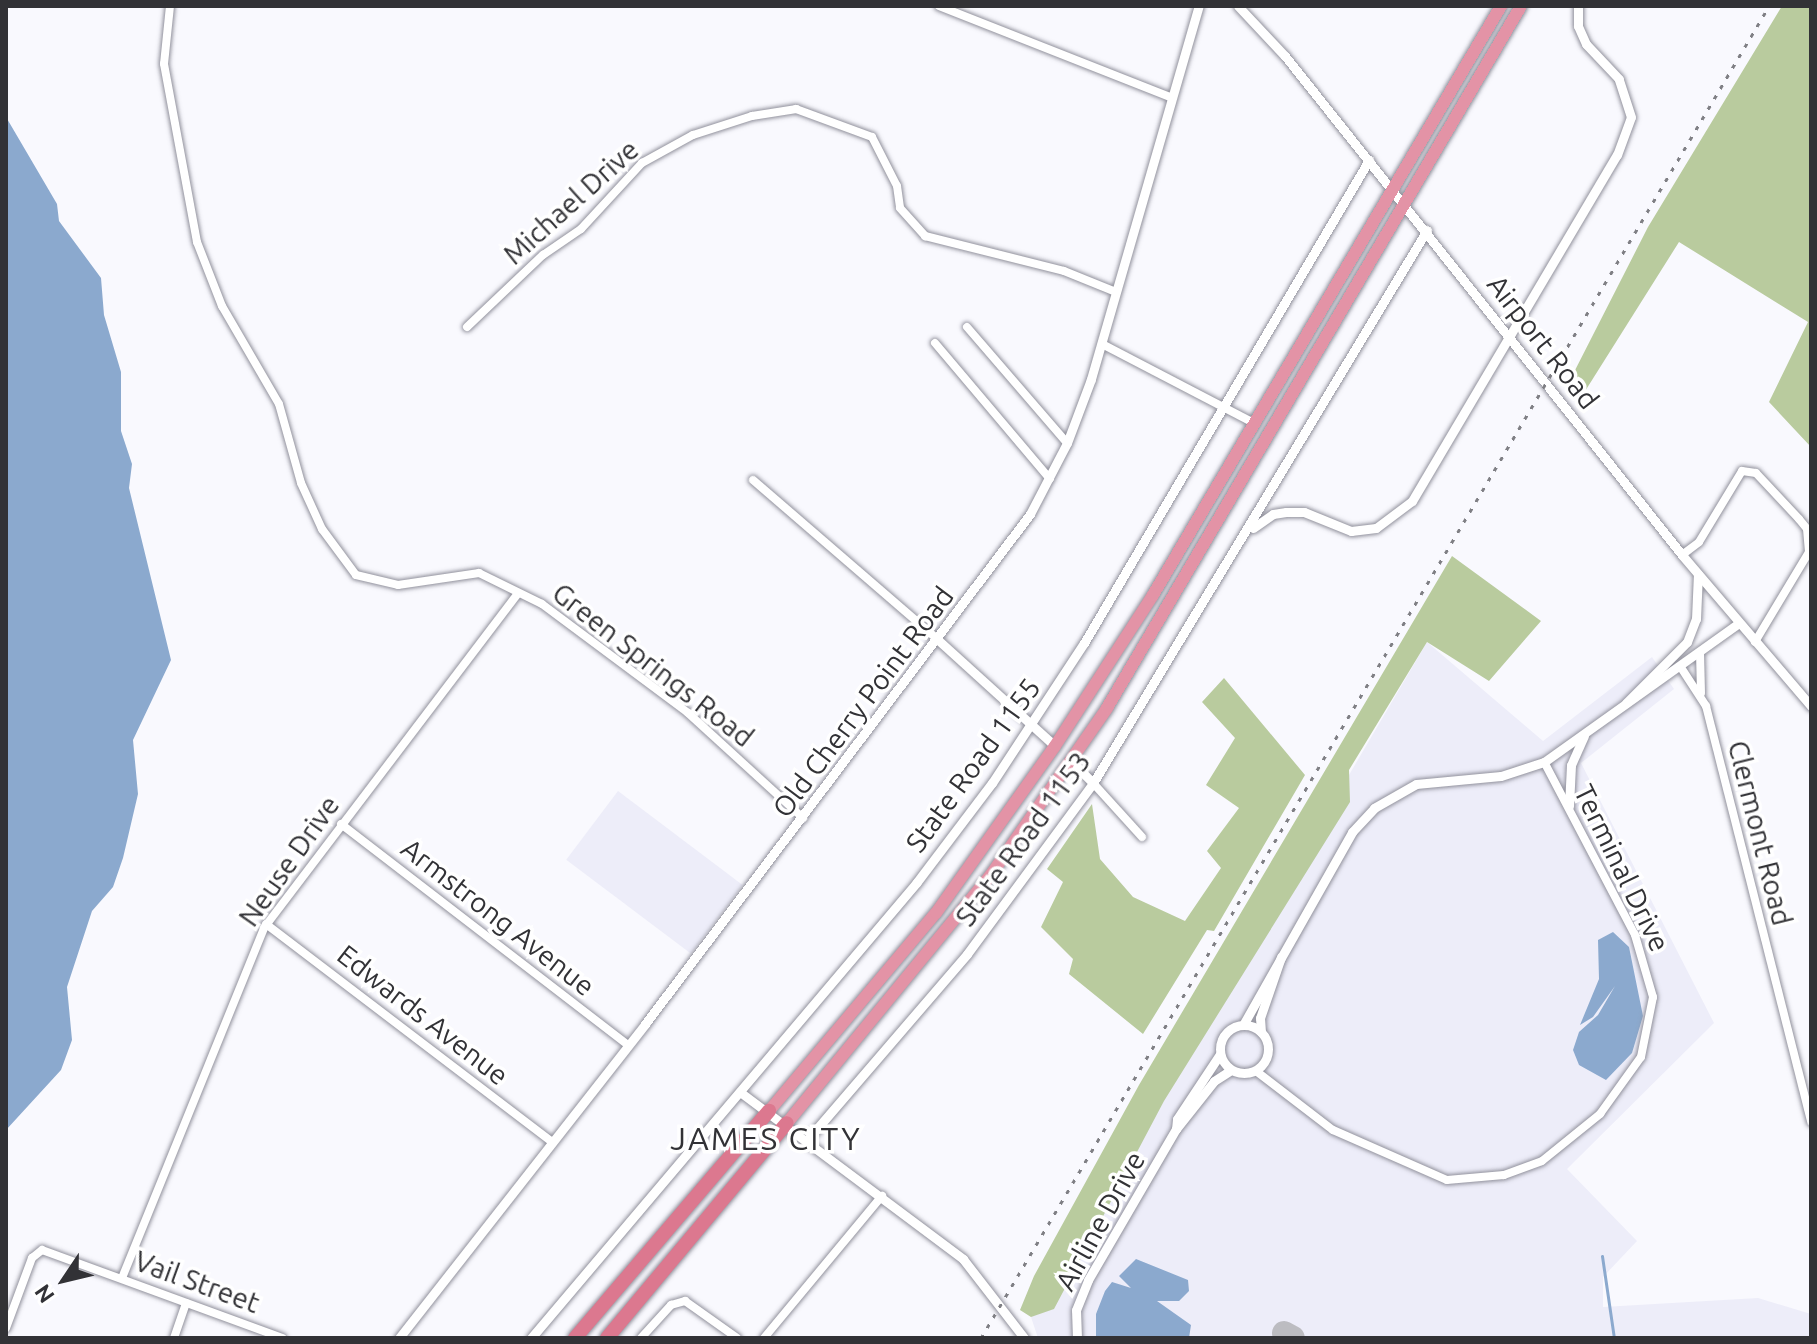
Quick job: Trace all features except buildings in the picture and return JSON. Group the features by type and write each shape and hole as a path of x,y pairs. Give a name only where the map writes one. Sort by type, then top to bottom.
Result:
{"highway":[{"path":"575,1338 936,913 1055,746 1153,595 1391,186 1501,6"},
{"path":"607,1338 990,876 1071,761 1407,206 1521,6"}],"street":[{"name":"Green Springs Road","path":"170,6 164,64 197,242 222,306 279,404 301,483 322,529 356,575 371,582 411,584 479,573 542,604 688,713 803,818"},
{"path":"939,6 1172,98"},
{"name":"Old Cherry Point Road","path":"399,1338 803,818 1017,534 1050,479 1067,443 1102,344 1199,6"},
{"name":"Airport Road","path":"1238,6 1391,186 1682,555 1811,706"},
{"name":"State Road 1153","path":"1241,542 1273,514 1304,512 1351,531 1376,528 1395,519 1412,501 1617,155 1631,117 1619,79 1586,44 1578,26 1578,6"},
{"name":"Michael Drive","path":"467,327 543,255 581,229 651,157 693,135 796,109 872,137 897,186 900,208 925,236 1064,271 1116,292"},
{"name":"State Road 1155","path":"531,1338 917,882 1032,724 1369,160"},
{"name":"State Road 1153","path":"808,1139 984,932 1093,783 1427,230"},
{"path":"967,327 1067,443"},
{"path":"935,343 1050,479"},
{"path":"1102,344 1252,422"},
{"path":"1682,555 1699,542 1742,471 1756,473 1799,519 1807,529 1809,552 1755,642"},
{"path":"753,480 1055,746"},
{"path":"1623,707 1693,630 1698,574"},
{"name":"Neuse Drive","path":"122,1278 266,924 518,593"},
{"name":"Terminal Drive","path":"1176,1129 1177,1119 1220,1054 1223,1038 1243,1025 1352,832 1374,808 1416,784 1501,776 1544,762 1739,623"},
{"name":"Clermont Road","path":"1700,652 1701,694 1811,1122"},
{"name":"Clermont Road","path":"1680,666 1701,694"},
{"path":"1569,806 1571,765 1585,734"},
{"path":"1071,761 1142,837"},
{"name":"Terminal Drive","path":"1281,957 1260,1018 1261,1032 1269,1052 1256,1071 1325,1125 1430,1176 1461,1180 1504,1175 1560,1151 1610,1102 1641,1057 1653,997 1635,935 1544,762"},
{"name":"Armstrong Avenue","path":"341,824 628,1045"},
{"name":"Edwards Avenue","path":"266,924 551,1141"},
{"path":"1243,1025 1261,1032"},
{"path":"1220,1054 1231,1070"},
{"path":"1176,1129 1214,1081 1231,1070 1256,1071"},
{"path":"740,1092 787,1123 963,1259 1024,1338"},
{"name":"Airline Drive","path":"1077,1338 1080,1296 1176,1129"},
{"path":"764,1338 882,1196"},
{"name":"Vail Street","path":"6,1328 32,1258 42,1250 282,1338"},
{"path":"641,1338 671,1305 685,1301 737,1338"},
{"path":"174,1338 186,1303"}],"shaded area":[{"path":"1427,642 1543,741 1652,657 1674,689 1581,763 1714,1023 1567,1169 1637,1241 1603,1277 1603,1307 1758,1298 1811,1314 1811,1338 1038,1338 1031,1317"},
{"path":"618,791 743,885 691,954 566,860"}],"green space":[{"path":"1782,6 1811,6 1811,447 1769,402 1808,322 1679,242 1582,396 1569,382 1648,227"},
{"path":"1452,556 1541,621 1489,681 1427,642 1349,770 1350,802 1164,1101 1054,1309 1031,1317 1020,1310 1034,1276 1139,1085"},
{"path":"1224,678 1305,775 1214,931 1207,930 1143,1034 1069,974 1073,959 1041,927 1063,882 1047,869 1092,804 1100,859 1133,897 1185,921 1221,868 1207,851 1239,808 1206,785 1235,738 1202,702"}],"water":[{"path":"6,117 57,204 59,221 101,278 104,315 121,372 121,431 132,464 129,488 171,660 133,740 138,794 123,858 113,887 92,911 67,987 72,1040 61,1070 6,1130"},
{"path":"1613,932 1629,947 1643,1016 1632,1053 1606,1080 1579,1065 1573,1050 1579,1032 1598,1015 1615,986 1593,1017 1580,1025 1599,979 1598,940"},
{"path":"1136,1259 1188,1280 1189,1291 1179,1301 1157,1301 1191,1325 1189,1338 1096,1338 1096,1314 1105,1291 1112,1282 1131,1288 1119,1276"}],"waterway":[{"path":"1602,1256 1614,1338"}],"taxiway":[{"path":"1284,1333 1293,1338"}],"railway":[{"path":"981,1338 1769,6"}],"district":[{"name":"JAMES CITY","path":"766,1138"}]}
